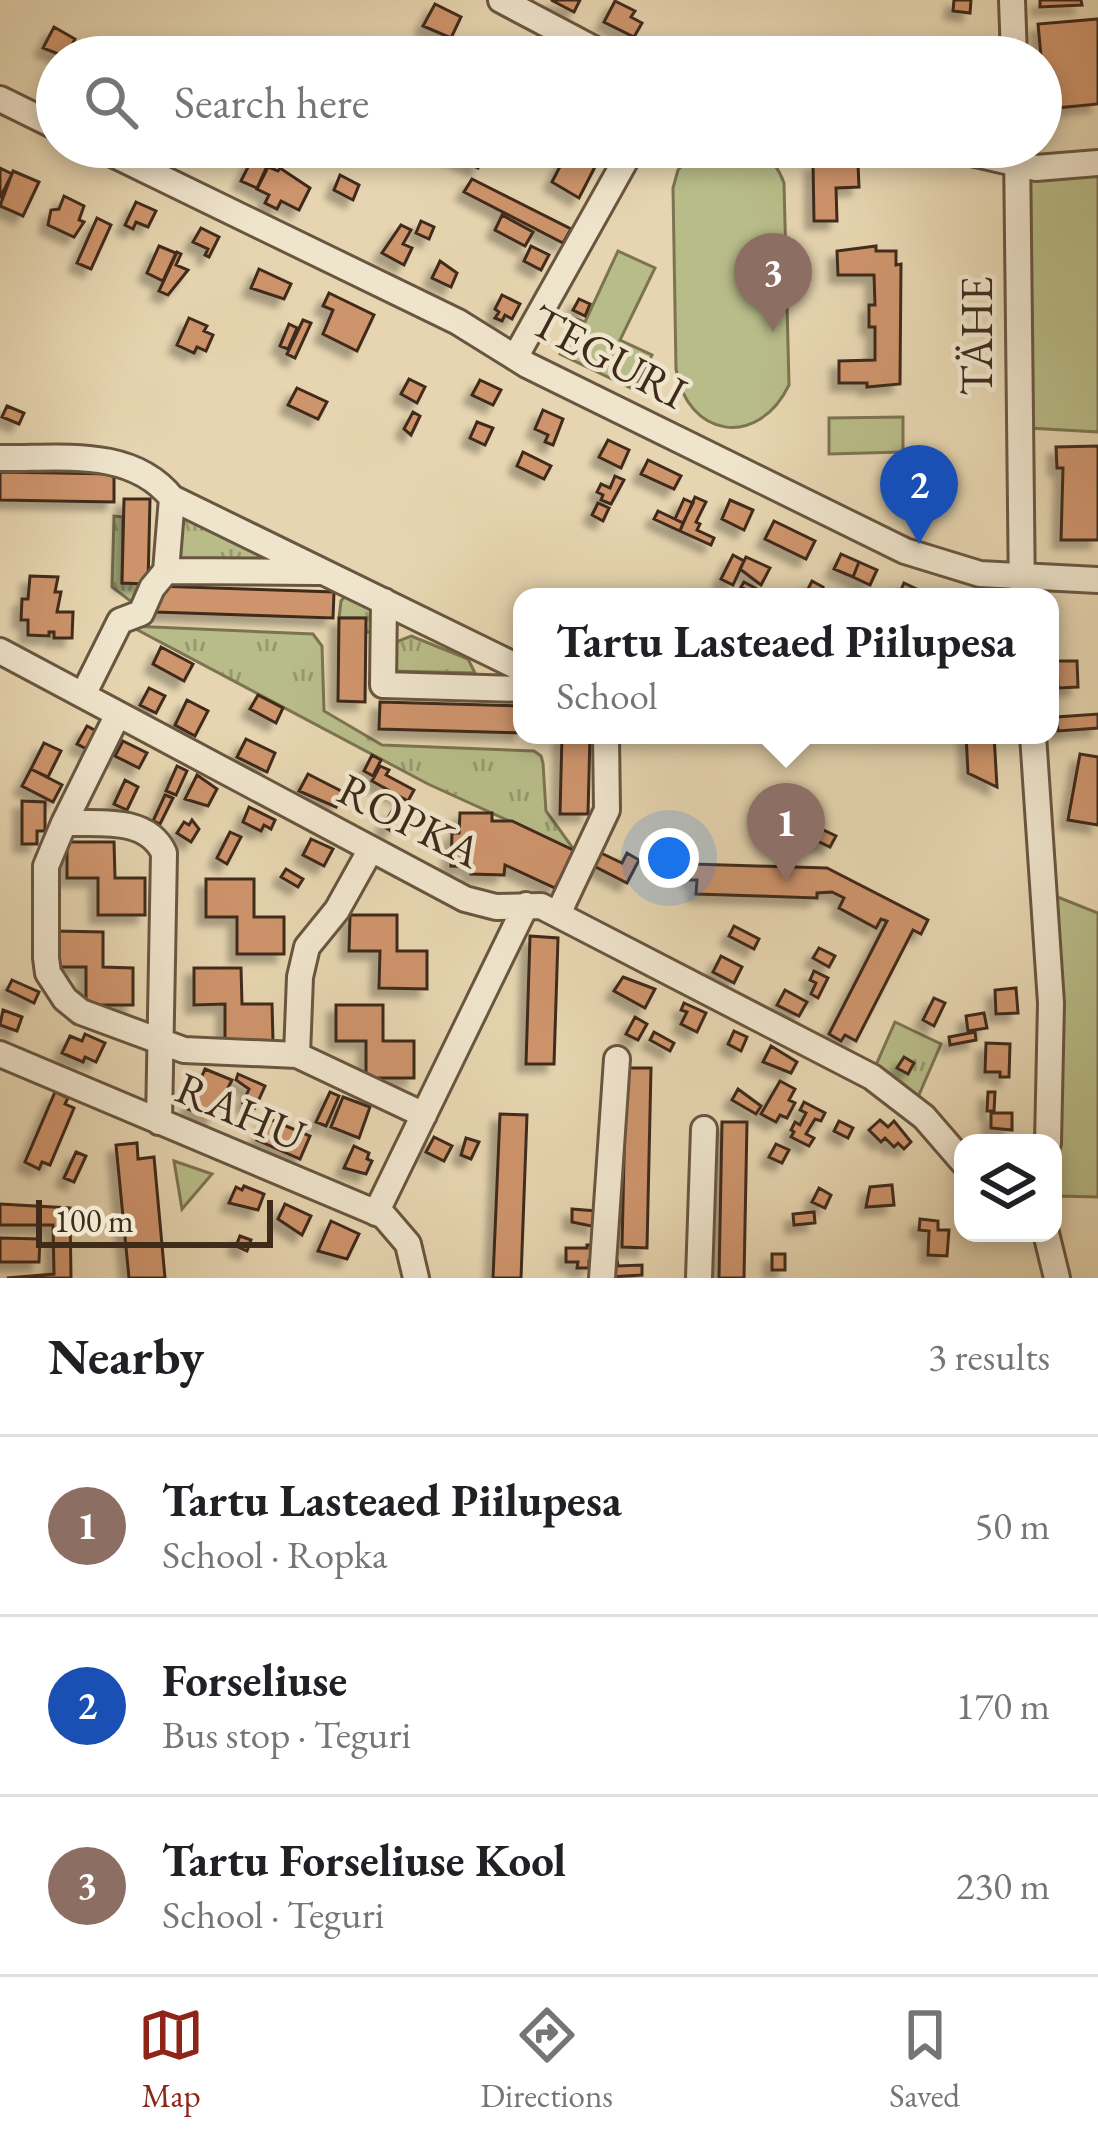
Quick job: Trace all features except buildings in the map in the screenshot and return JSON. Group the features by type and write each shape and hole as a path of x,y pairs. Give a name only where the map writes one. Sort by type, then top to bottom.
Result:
{"street":[{"path":"501,0 569,36"},
{"path":"1012,0 1013,36"},
{"path":"0,99 36,117"},
{"path":"1062,166 1098,164"},
{"name":"TEGURI","path":"141,168 458,322 527,365 905,551 1022,587 1098,580"},
{"path":"517,356 621,168"},
{"name":"TÄHE","path":"1018,168 1022,587"},
{"path":"0,458 112,460 161,484 172,498 513,665"},
{"path":"83,695 119,621 141,614 166,571 172,498"},
{"path":"166,571 325,572"},
{"path":"384,601 383,686 513,689"},
{"name":"ROPKA","path":"0,652 465,899 496,907 526,905 558,914 872,1077 924,1117 954,1152"},
{"path":"118,714 46,866 48,973 65,999 81,1012 184,1050 297,1055 424,1115"},
{"path":"558,914 607,810 606,744"},
{"path":"1034,744 1051,1003 1048,1134"},
{"path":"64,824 128,825 159,842 164,853 159,1122"},
{"path":"297,1055 300,977 307,947 337,910 371,849"},
{"path":"376,1213 526,905"},
{"name":"RAHU","path":"0,1054 384,1216 407,1244 416,1278"},
{"path":"602,1278 617,1059"},
{"path":"699,1278 704,1130"},
{"path":"1046,1278 1047,1242"},
{"path":"1048,1242 1057,1278"}],"green space":[{"path":"777,168 784,183 789,385 776,406 743,426 725,427 694,410 676,369 673,188 678,170"},
{"path":"1098,168 1098,432 1029,428 1023,174"},
{"path":"618,251 655,268 620,340 652,355 635,390 560,354 576,319 585,322"},
{"path":"903,417 903,452 829,454 829,418"},
{"path":"114,516 123,517 122,583 148,584 133,603 112,587"},
{"path":"181,516 268,557 269,562 176,559"},
{"path":"349,592 374,602 377,632 366,632 365,618 339,618 341,601"},
{"path":"130,626 313,634 322,646 324,711 382,745 534,751 543,763 546,811 575,851 428,784"},
{"path":"411,636 468,659 475,673 389,671 391,644"},
{"path":"1055,896 1098,913 1098,1197 1062,1196 1062,1134 1058,1134"},
{"path":"895,1022 941,1044 915,1104 872,1074"},
{"path":"174,1161 212,1174 182,1209"}],"place":[{"name":"Tartu Forseliuse Kool","path":"773,332"},
{"name":"Forseliuse","path":"919,544"},
{"name":"Tartu Lasteaed Piilupesa","path":"786,882"}]}
